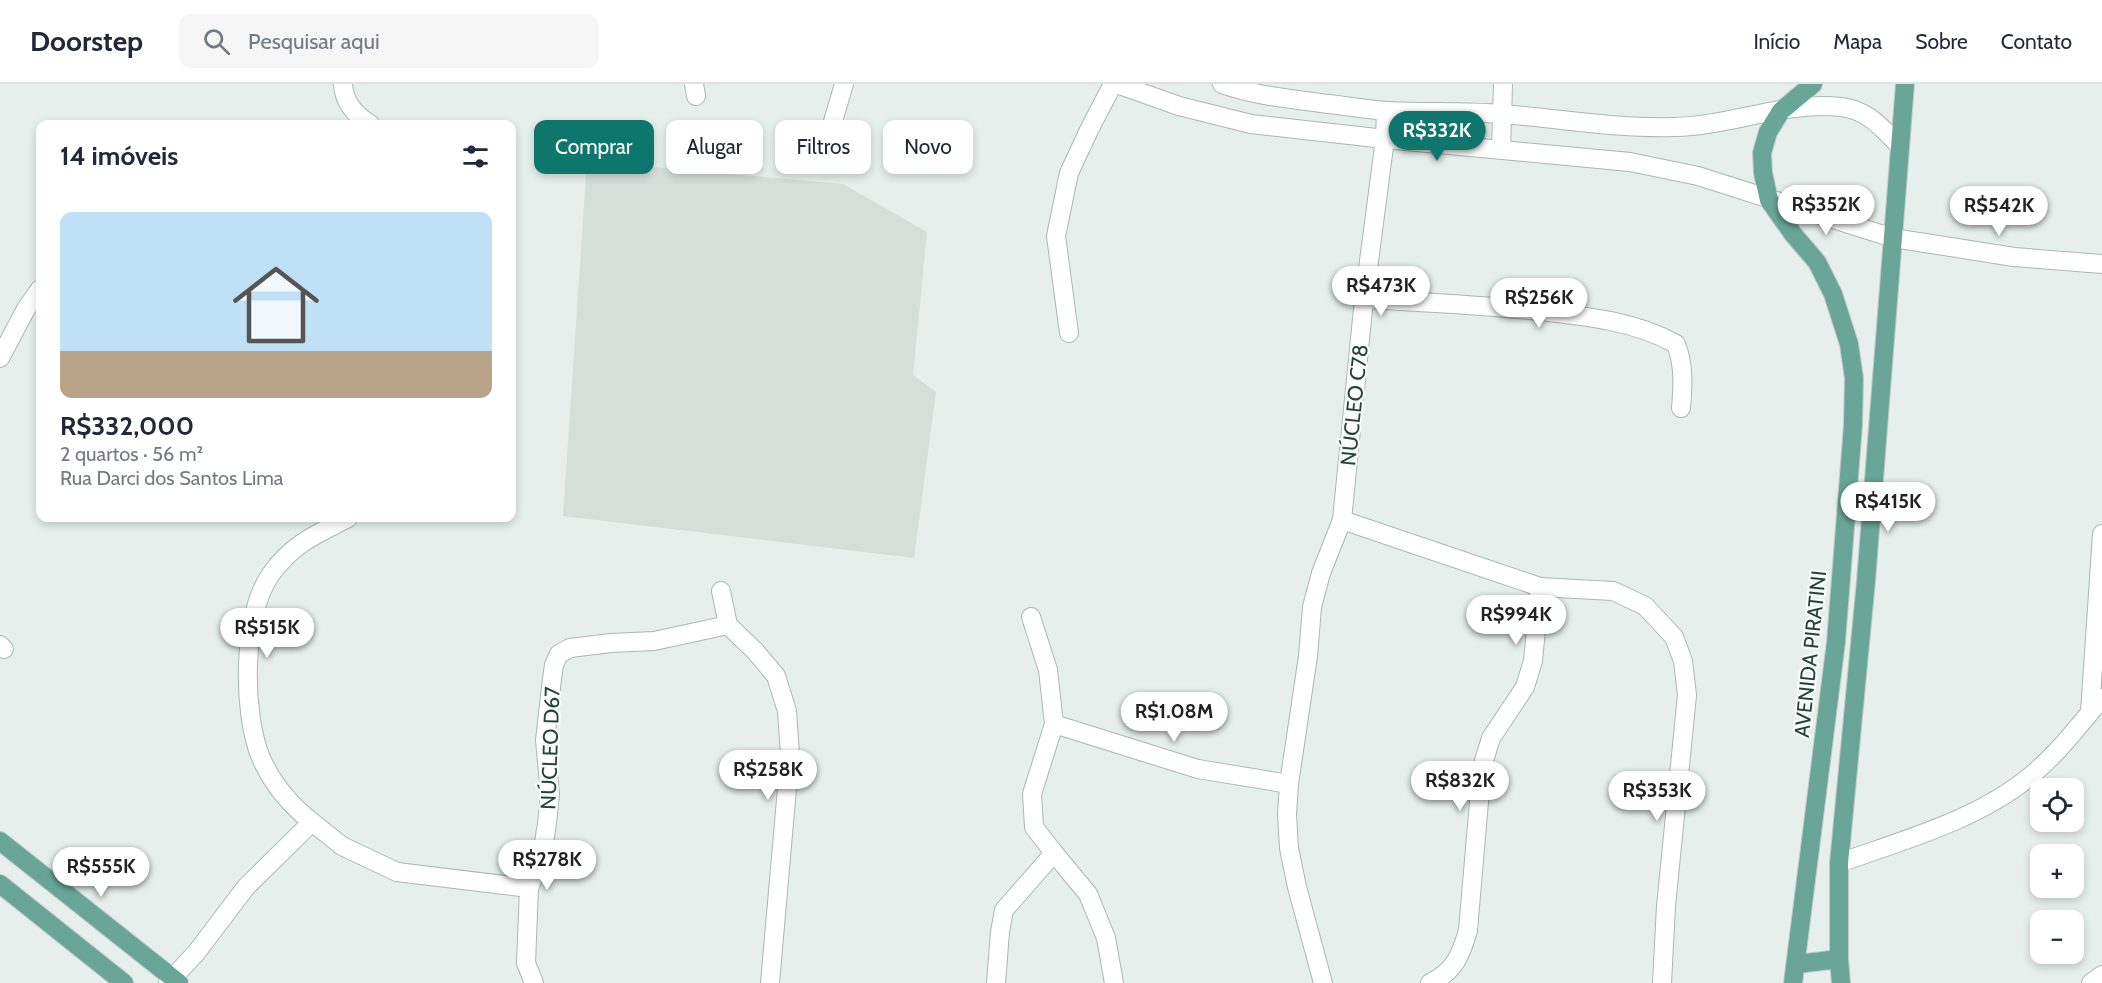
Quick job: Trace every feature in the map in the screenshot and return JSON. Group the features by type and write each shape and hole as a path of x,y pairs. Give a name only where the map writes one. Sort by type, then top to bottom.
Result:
{"main road":[{"name":"AVENIDA PIRATINI","path":"1793,983 1836,642 1853,425 1854,378 1849,344 1833,294 1817,262 1793,234 1769,200 1763,173 1762,153 1768,132 1781,111 1813,84"},
{"path":"1841,983 1839,863 1867,569 1905,84"},
{"path":"0,841 173,981"},
{"path":"0,884 124,983"},
{"path":"1797,964 1839,959"}],"street":[{"path":"343,84 344,95 356,115 364,120"},
{"path":"833,120 844,84"},
{"path":"1069,333 1056,236 1069,173 1090,128 1115,84 1179,106 1251,124 1630,162 1698,176 1893,238 2013,257 2102,264"},
{"path":"1222,84 1273,97 1386,111 1502,114 1562,121 1674,127 1720,123 1781,111 1824,106 1843,107 1860,111 1875,120 1900,146"},
{"path":"1501,150 1503,84"},
{"name":"NÚCLEO C78","path":"1323,983 1289,848 1287,814 1289,784 1308,656 1312,607 1321,573 1342,520 1364,299 1385,139 1386,111"},
{"path":"0,358 36,295"},
{"path":"1364,299 1475,304 1586,316 1657,333 1676,344 1680,355 1683,379 1681,408"},
{"path":"1342,520 1540,587 1613,591 1645,606 1674,637 1683,661 1687,695 1666,906 1662,983"},
{"path":"340,522 309,537 284,558 270,576 260,598 249,651 248,682 250,716 261,759 289,803 342,846 397,872 454,877 529,888 526,963 534,983"},
{"path":"2090,712 2102,534"},
{"path":"1430,983 1447,973 1461,955 1468,930 1482,767 1491,738 1525,687 1533,662 1540,587"},
{"path":"721,591 728,625 755,651 776,676 787,711 790,754 770,983"},
{"path":"1031,617 1048,670 1054,724 1032,794 1034,827 1088,894 1106,938 1114,983"},
{"name":"NÚCLEO D67","path":"529,888 542,856 547,823 550,794 546,740 552,679 559,654 570,648 654,641 728,625"},
{"path":"1839,863 1974,813 2032,775 2054,755 2102,698"},
{"path":"1054,724 1198,769 1289,784"},
{"path":"173,981 246,886 312,822"},
{"path":"996,983 1004,910 1054,854"},
{"path":"2091,983 2102,975"}],"shaded area":[{"path":"654,167 666,168 666,174 732,174 843,184 927,232 913,375 936,392 914,558 563,516 586,174 654,174"}]}
